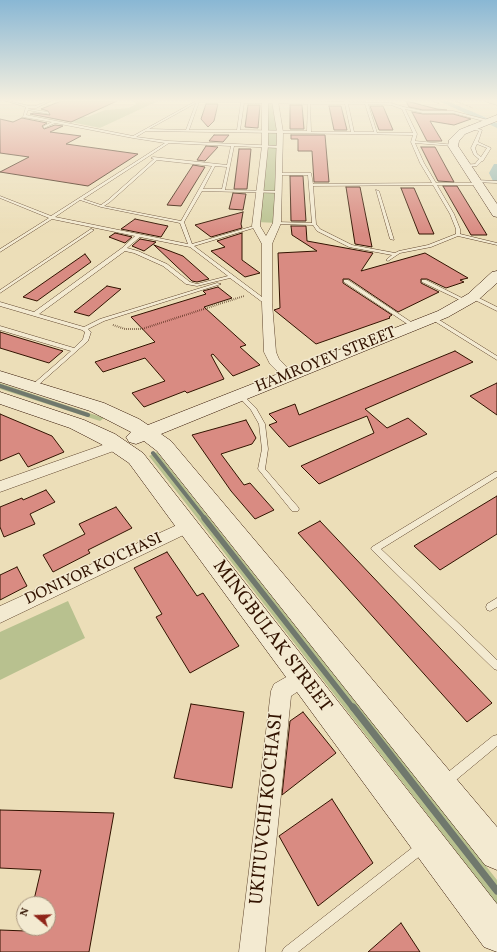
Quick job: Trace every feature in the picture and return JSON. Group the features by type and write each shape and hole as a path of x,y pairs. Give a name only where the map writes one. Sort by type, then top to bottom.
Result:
{"main road":[{"path":"453,145 454,150 464,166 497,213"},
{"name":"HAMROYEV STREET","path":"116,445 433,318 470,299 497,275"},
{"name":"MINGBULAK STREET","path":"0,376 97,406 147,433 164,446 497,853"},
{"name":"MINGBULAK STREET","path":"0,398 77,424 116,445 136,458 497,934"}],"street":[{"path":"265,146 256,226 267,244"},
{"path":"279,147 277,223 267,244 267,303 270,352 274,361 289,376"},
{"path":"0,487 116,445"},
{"name":"DONIYOR KO'CHASI","path":"0,615 188,526"},
{"name":"UKITUVCHI KO'CHASI","path":"252,952 281,691 302,677"}],"lane":[{"path":"0,251 163,145"},
{"path":"223,191 233,145"},
{"path":"247,145 279,147"},
{"path":"415,145 422,163 452,214 458,229 458,235"},
{"path":"475,145 473,149 475,154 482,160"},
{"path":"464,166 476,165 482,160 489,148 483,145"},
{"path":"145,157 229,166"},
{"path":"100,206 109,201 156,159"},
{"path":"182,222 214,165"},
{"path":"279,174 310,174 314,224 318,230 351,246 396,254"},
{"path":"311,185 435,185 497,182"},
{"path":"201,190 279,192"},
{"path":"377,191 392,239"},
{"path":"0,197 53,218 192,246 267,303"},
{"path":"80,199 100,206 182,222"},
{"path":"182,222 192,246"},
{"path":"277,223 314,224"},
{"path":"192,246 256,226"},
{"path":"0,292 92,230"},
{"path":"35,314 124,249 139,235"},
{"path":"388,260 396,254 406,250 429,246 458,235 497,244"},
{"path":"124,249 136,252 165,265 188,283 197,285 232,276"},
{"path":"346,281 414,326"},
{"path":"424,281 497,309"},
{"path":"84,329 102,320 220,284"},
{"path":"0,304 84,329 88,332 86,340 34,386"},
{"path":"433,318 497,358"},
{"path":"0,328 75,350"},
{"path":"240,395 254,409 262,424 265,449 261,469 295,509"},
{"path":"497,474 375,549 497,666"},
{"path":"441,785 497,740"},
{"path":"288,952 428,843"}],"path":[{"path":"102,320 125,329 142,329 254,293"}],"green space":[{"path":"265,145 280,145 277,223 257,222"},
{"path":"0,383 104,418 100,421 0,389"},
{"path":"157,452 497,880 497,904 149,456"},
{"path":"68,601 85,638 0,680 0,632"}],"building":[{"path":"0,145 76,145 138,154 88,186 0,172 29,157 0,153"},
{"path":"298,145 326,145 329,182 314,182 312,151 298,151"},
{"path":"206,146 218,147 205,161 197,160"},
{"path":"421,147 435,147 454,182 438,181"},
{"path":"239,149 251,149 247,189 234,189"},
{"path":"193,165 205,167 181,206 167,205"},
{"path":"290,176 303,176 306,221 291,221"},
{"path":"443,186 457,186 487,235 471,235"},
{"path":"346,187 360,187 372,247 355,244"},
{"path":"401,188 414,188 434,234 419,234"},
{"path":"233,193 246,194 243,210 229,209"},
{"path":"243,212 241,224 242,228 211,237 195,225"},
{"path":"135,219 168,226 161,237 121,229"},
{"path":"291,226 306,226 307,241 373,253 361,271 425,253 468,278 460,280 464,282 446,288 427,279 421,279 421,283 439,292 398,312 349,279 343,279 343,283 392,315 389,317 390,318 316,344 274,310 280,308 278,253 317,251 292,235"},
{"path":"115,233 132,237 125,243 109,237"},
{"path":"242,233 242,260 260,273 245,277 211,251 225,247 217,241"},
{"path":"140,239 156,242 144,251 132,246"},
{"path":"154,245 183,256 209,279 197,282 192,281"},
{"path":"85,254 91,262 37,301 23,297"},
{"path":"107,286 121,289 89,316 74,312"},
{"path":"218,287 232,298 204,307 246,345 240,347 260,365 233,376 213,354 211,355 224,379 187,393 185,391 144,407 132,393 165,381 145,358 103,372 95,362 155,342 131,317 206,294 203,291"},
{"path":"0,332 63,351 49,363 0,348"},
{"path":"455,351 473,362 365,409 387,428 408,418 427,434 319,484 301,466 374,433 367,416 289,447 269,425 277,422 269,414 295,404 299,415"},
{"path":"497,383 497,415 470,396"},
{"path":"0,414 52,436 64,452 28,467 19,453 0,461"},
{"path":"246,420 256,438 252,444 221,454 244,485 250,483 274,510 255,519 231,491 192,435"},
{"path":"46,490 55,502 30,514 35,524 4,537 0,527 0,507 22,498 23,500"},
{"path":"497,496 497,534 440,570 414,546"},
{"path":"116,507 132,528 88,550 90,553 53,572 43,555 85,534 79,524"},
{"path":"320,521 492,703 467,722 298,533"},
{"path":"167,552 197,596 203,593 239,646 190,673 156,617 162,614 134,568"},
{"path":"17,567 27,586 0,600 0,575"},
{"path":"191,704 244,712 232,788 174,778"},
{"path":"303,712 336,753 282,795 290,721"},
{"path":"332,799 373,863 318,906 279,836"},
{"path":"0,810 114,813 89,952 0,952 0,930 16,931 16,936 56,936 56,896 35,896 41,870 0,868"},
{"path":"401,923 420,952 368,952"}],"waterway":[{"path":"497,166 493,173 497,181"},
{"path":"0,386 88,415"},
{"path":"153,453 205,519"},
{"path":"204,518 353,708"},
{"path":"353,707 497,891"}]}
